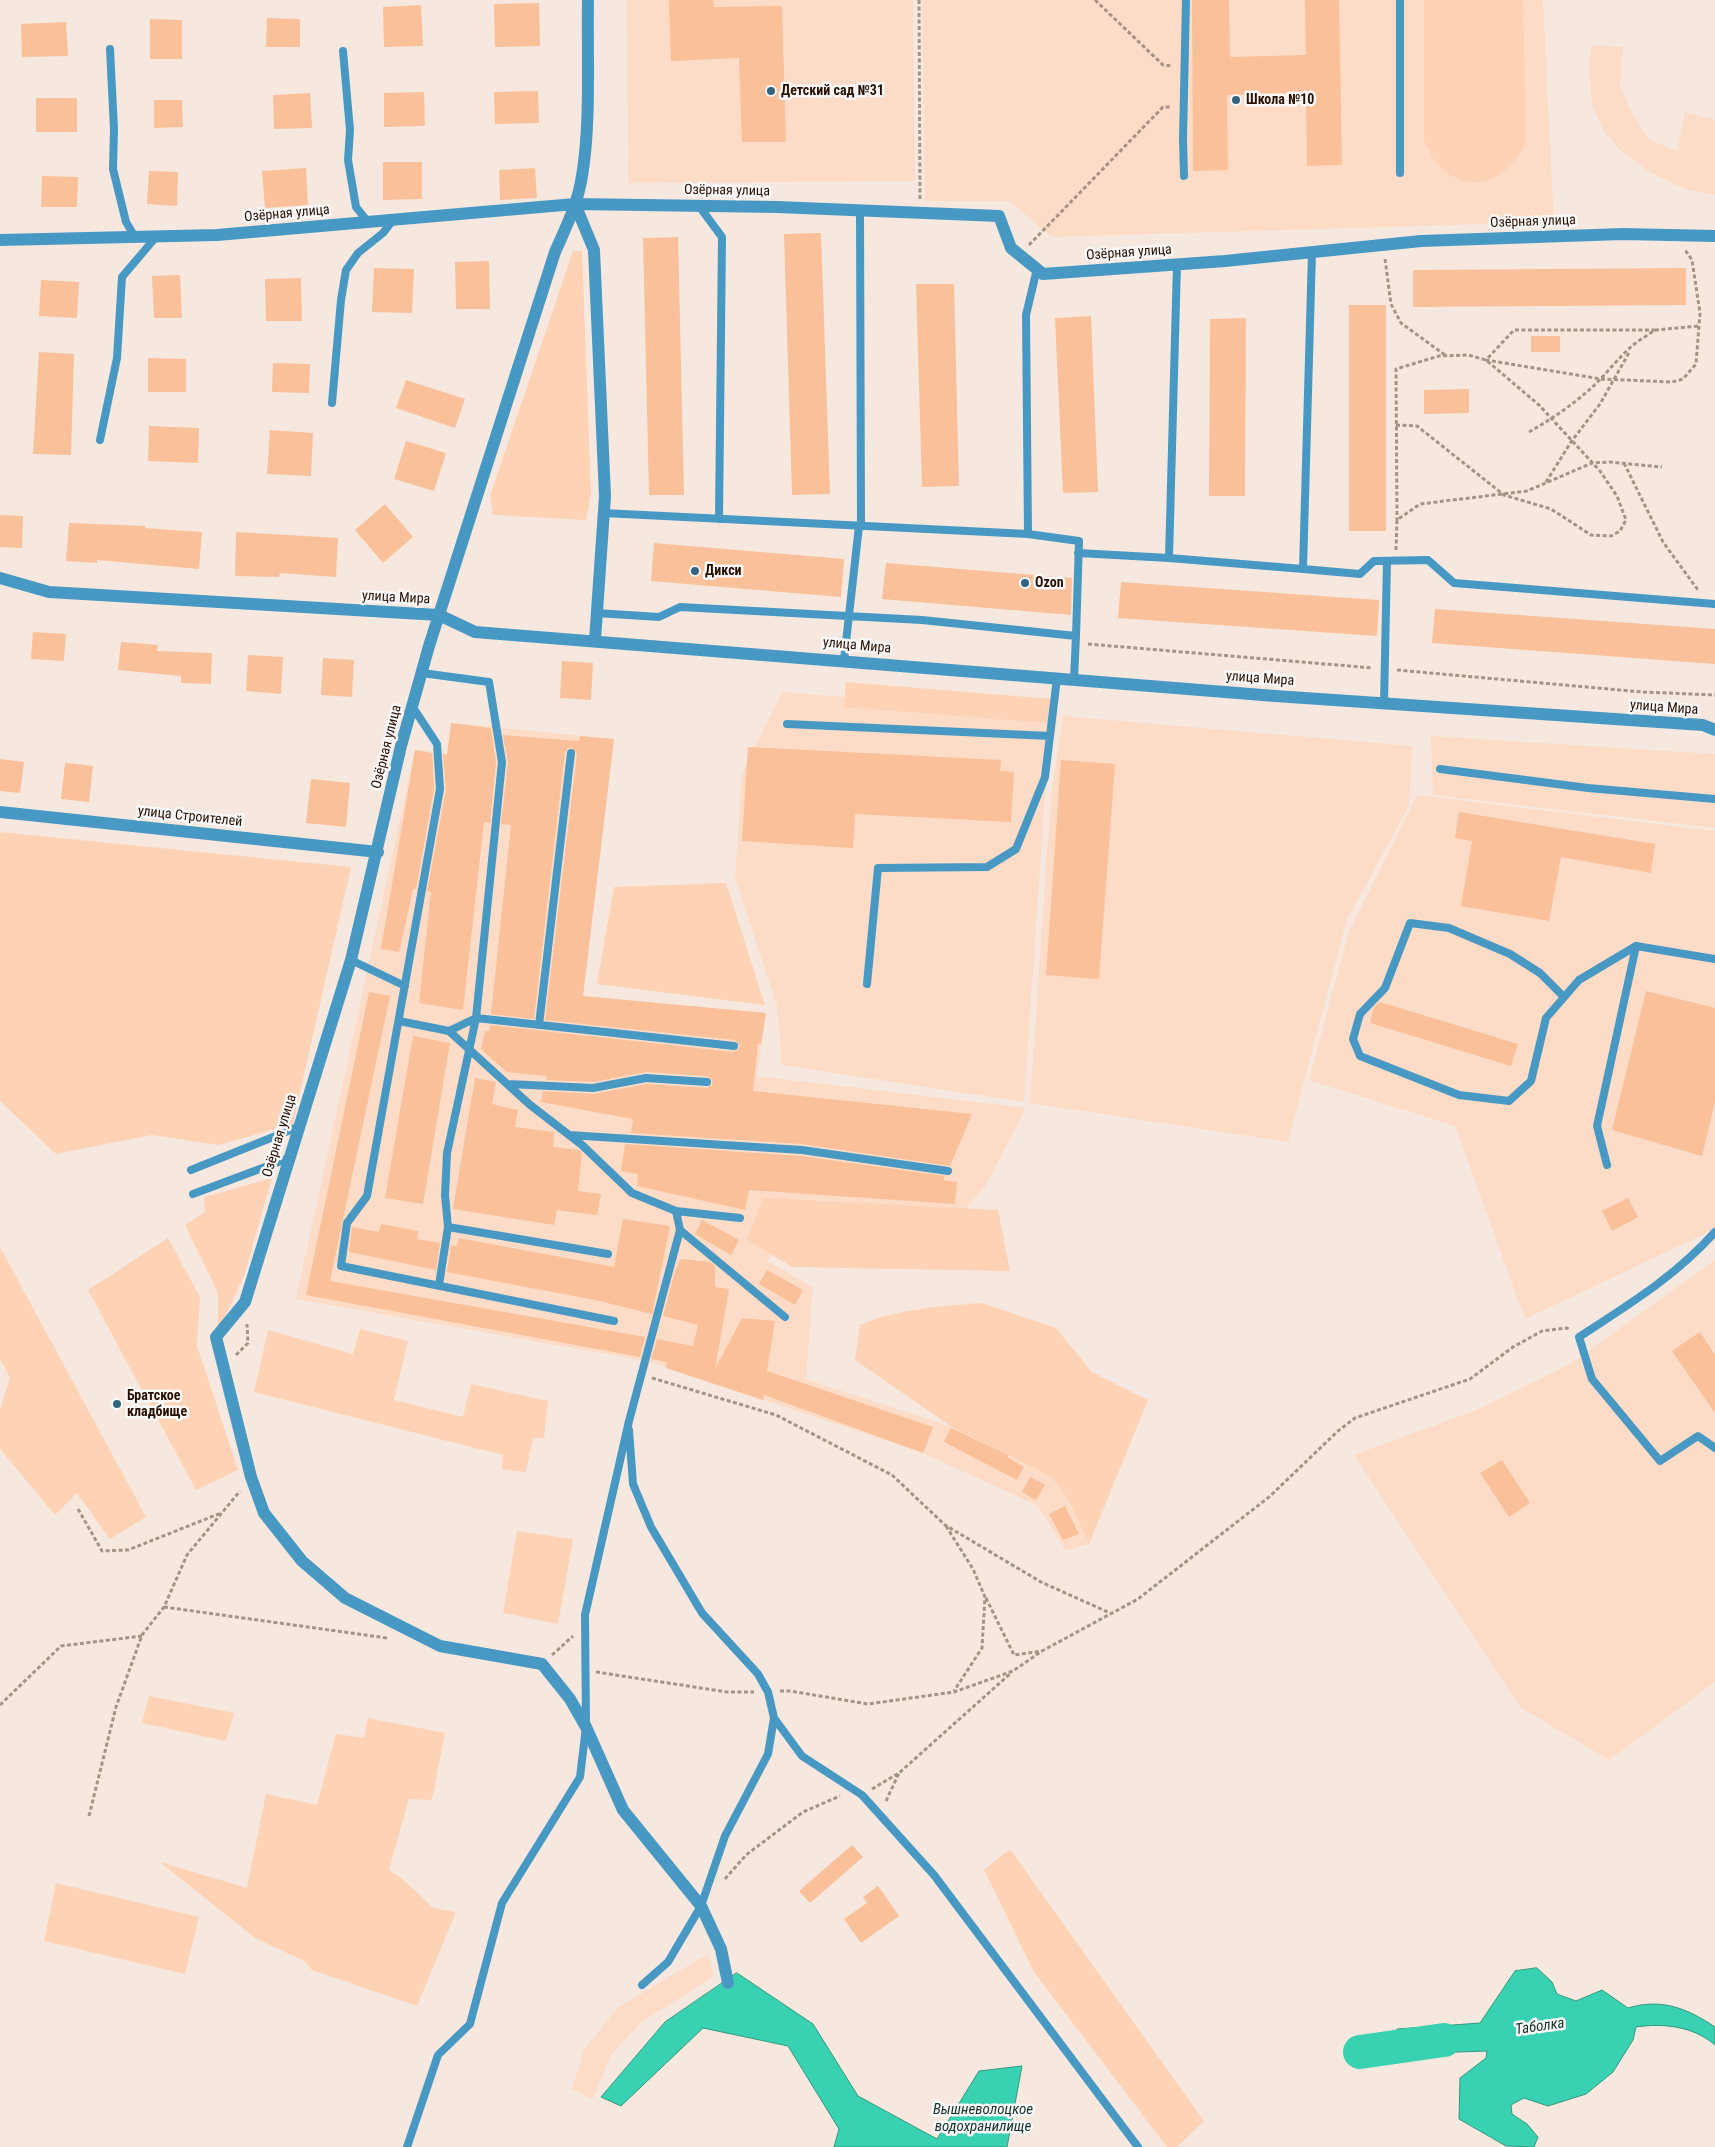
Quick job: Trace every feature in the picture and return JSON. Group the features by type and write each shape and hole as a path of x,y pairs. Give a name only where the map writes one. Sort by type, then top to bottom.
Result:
{"street":[{"name":"Озёрная улица","path":"245,1302 351,960 412,706 439,615 556,252 576,204 586,146 588,0"},
{"name":"Озёрная улица","path":"0,240 217,234 576,204 860,210 999,216 1011,248 1043,274 1177,264 1421,241 1623,234 1715,236"},
{"path":"576,204 594,250 603,513 594,640"},
{"name":"улица Мира","path":"0,578 49,592 439,615 475,632 1384,703 1703,725 1715,730"},
{"name":"улица Строителей","path":"0,812 378,852"},
{"path":"245,1302 216,1337 251,1477 264,1513 302,1561 345,1598 440,1646 542,1664 570,1699 586,1727 623,1810 701,1906 721,1949 728,1983"}],"lane":[{"path":"1184,176 1186,0"},
{"path":"1400,0 1400,173"},
{"path":"110,49 114,129 113,169 126,222 135,237"},
{"path":"343,51 350,130 350,170 356,207 368,222"},
{"path":"699,206 722,237 719,519"},
{"path":"844,660 860,526 860,210"},
{"path":"332,403 341,300 346,270 358,253 383,233 393,220"},
{"path":"100,440 117,358 122,278 157,236"},
{"path":"1304,569 1312,252"},
{"path":"1169,558 1177,264"},
{"path":"1028,534 1026,315 1037,269"},
{"path":"603,513 1028,534 1078,541 1074,679"},
{"path":"1078,553 1169,558 1360,574 1374,561 1428,560 1454,583 1715,604"},
{"path":"1384,703 1391,561"},
{"path":"596,613 659,617 680,607 922,620 1076,636"},
{"path":"422,673 489,682 502,762 476,1018 447,1153 445,1195 448,1227 439,1285"},
{"path":"867,984 878,868 987,867 1016,849 1044,777 1057,678"},
{"path":"412,706 437,744 440,789 367,1196 347,1223 341,1266 614,1320"},
{"path":"786,724 1050,736"},
{"path":"539,1025 571,753"},
{"path":"1440,769 1588,788 1715,799"},
{"path":"1564,997 1540,973 1510,954 1449,928 1410,923 1385,988 1360,1014 1353,1039 1360,1056 1459,1095 1509,1101 1531,1081 1546,1018 1579,980 1636,946 1715,959"},
{"path":"1607,1165 1597,1126 1636,946"},
{"path":"351,960 405,986"},
{"path":"449,1031 476,1018 734,1046"},
{"path":"398,1021 449,1031 470,1048 528,1104 569,1135 632,1193 676,1212 740,1218"},
{"path":"508,1084 592,1088 646,1078 707,1082"},
{"path":"190,1170 298,1127"},
{"path":"569,1135 802,1150 948,1171"},
{"path":"193,1194 289,1158"},
{"path":"407,2147 438,2055 470,2024 502,1903 580,1777 586,1727 585,1615 629,1420 680,1230 676,1212"},
{"path":"448,1227 608,1254"},
{"path":"680,1230 785,1318"},
{"path":"1715,1232 1695,1253 1654,1288 1578,1337 1592,1379 1660,1462 1698,1436 1715,1448"},
{"path":"629,1420 633,1484 651,1527 702,1613 758,1674 768,1692 774,1718 768,1754 725,1836 701,1906 668,1962 642,1986"},
{"path":"774,1718 802,1756 862,1795 934,1875 1138,2147"}],"path":[{"path":"919,0 920,212"},
{"path":"1095,0 1163,65 1186,66"},
{"path":"1020,256 1050,222 1163,107 1185,106"},
{"path":"1391,561 1396,520 1396,369 1446,356 1468,355 1486,360 1601,379 1672,382 1683,379 1696,364 1700,313 1692,260 1675,235"},
{"path":"1383,244 1391,304 1401,323 1446,356"},
{"path":"1486,360 1514,330 1655,330 1699,326"},
{"path":"1529,432 1551,420 1601,379 1632,346 1655,330"},
{"path":"1546,482 1571,442 1600,404 1632,346"},
{"path":"1396,425 1417,426 1504,495 1551,509 1592,535 1611,536 1620,531 1626,520 1617,496 1600,471 1522,390 1486,360"},
{"path":"1396,520 1420,504 1504,495 1527,490 1592,463 1624,463 1662,467"},
{"path":"1624,463 1663,542 1699,590 1707,594"},
{"path":"223,1368 248,1344 245,1302"},
{"path":"586,1670 728,1692 790,1691 868,1704 954,1692 1013,1671 1042,1651 1138,1599 1269,1497 1338,1431 1355,1418 1470,1379 1513,1347 1542,1331 1567,1328 1578,1337"},
{"path":"642,1374 776,1415 892,1474 946,1525 1041,1582 1110,1613"},
{"path":"89,1816 116,1707 142,1636 164,1607 187,1555 251,1477"},
{"path":"78,1509 102,1551 128,1550 222,1512"},
{"path":"946,1525 973,1570 1014,1654 1042,1651"},
{"path":"954,1692 982,1648 985,1597"},
{"path":"164,1607 391,1639"},
{"path":"542,1664 573,1637 585,1615"},
{"path":"0,1705 61,1646 142,1636"},
{"path":"880,1813 899,1773"}],"shaded area":[{"name":"Детский сад №31","path":"627,0 913,0 915,181 628,183"},
{"name":"Школа №10","path":"922,0 1543,0 1554,222 1051,237 1010,201 925,201"},
{"path":"1424,0 1523,0 1526,141 1516,159 1503,172 1489,180 1474,182 1459,179 1446,172 1433,158 1424,140"},
{"path":"1592,45 1623,47 1620,86 1632,113 1648,139 1677,151 1685,112 1715,120 1715,195 1688,190 1651,173 1619,149 1603,130 1592,104 1589,66"},
{"path":"573,251 582,251 591,493 586,520 493,515 490,496"},
{"path":"846,682 1052,699 1050,723 844,707"},
{"path":"782,692 1058,715 1045,793 1024,1102 782,1065 777,1005 735,878 742,773"},
{"path":"1063,716 1412,746 1409,806 1347,919 1288,1142 1030,1103 1051,796"},
{"path":"451,723 614,739 583,996 766,1013 757,1076 1026,1108 985,1187 960,1214 791,1200 768,1262 813,1287 806,1379 952,1427 1050,1476 1068,1499 1089,1544 1066,1551 1038,1506 923,1453 646,1361 296,1299 415,750 449,754"},
{"path":"1431,736 1715,754 1715,828 1433,795"},
{"path":"1417,795 1715,831 1715,1229 1525,1319 1455,1126 1309,1080 1349,931"},
{"path":"0,832 351,867 293,1124 219,1145 152,1135 56,1154 0,1101"},
{"path":"726,883 765,1005 597,984 614,887"},
{"path":"272,1178 244,1276 218,1331 218,1293 185,1225 205,1212 204,1197"},
{"path":"763,1198 998,1210 1010,1271 792,1267 747,1240"},
{"path":"168,1238 200,1297 197,1346 238,1470 196,1490 88,1290"},
{"path":"0,1247 146,1517 110,1539 77,1493 55,1515 0,1449 0,1410 10,1377 0,1359"},
{"path":"1715,1260 1715,1682 1609,1760 1520,1707 1354,1455 1479,1409 1570,1364"},
{"path":"982,1303 1056,1328 1092,1372 1148,1400 1089,1544 1068,1499 1050,1476 952,1427 855,1360 860,1325 904,1312"},
{"path":"360,1329 408,1341 394,1400 463,1417 471,1384 548,1401 544,1438 533,1438 526,1472 502,1469 503,1455 254,1392 268,1330 353,1354"},
{"path":"517,1531 573,1539 558,1624 503,1613"},
{"path":"149,1696 234,1713 226,1741 142,1723"},
{"path":"368,1718 445,1733 432,1800 409,1799 389,1870 400,1877 434,1908 456,1912 417,2006 312,1970 304,1961 255,1938 160,1862 247,1888 266,1794 317,1805 336,1734 364,1738"},
{"path":"1010,1849 1204,2121 1177,2147 1167,2147 1034,1972 984,1870"},
{"path":"56,1883 199,1917 185,1974 44,1941"},
{"path":"708,1954 714,1976 642,2022 610,2056 593,2099 572,2089 584,2050 617,2008"}],"water":[{"path":"1537,1968 1552,1982 1557,1994 1576,2001 1602,1990 1628,2008 1652,2004 1684,2010 1715,2027 1715,2045 1697,2034 1677,2027 1657,2025 1636,2027 1633,2040 1613,2072 1586,2094 1548,2106 1524,2098 1511,2105 1512,2114 1527,2124 1538,2137 1534,2147 1506,2146 1459,2119 1460,2078 1486,2058 1487,2051 1399,2054 1397,2029 1480,2023 1515,1971"},
{"name":"Вышневолоцкое водохранилище","path":"737,1973 813,2024 858,2096 937,2139 979,2071 1022,2066 1007,2147 834,2147 839,2129 788,2046 703,2028 621,2106 601,2097 665,2022"}],"building":[{"path":"669,0 713,0 714,7 782,6 786,142 742,142 739,58 671,61"},
{"path":"1192,0 1229,0 1230,57 1306,55 1305,0 1339,0 1342,165 1307,166 1306,93 1227,95 1228,170 1193,171"},
{"path":"539,3 540,46 495,47 494,4"},
{"path":"421,5 423,46 384,47 383,7"},
{"path":"267,18 300,19 300,47 266,47"},
{"path":"150,19 182,20 182,59 150,59"},
{"path":"66,22 68,56 22,57 21,24"},
{"path":"538,91 539,123 495,124 494,92"},
{"path":"424,92 425,126 384,127 384,93"},
{"path":"310,93 312,128 274,129 273,95"},
{"path":"36,98 77,98 77,132 36,132"},
{"path":"154,100 182,100 183,127 154,128"},
{"path":"383,162 422,162 422,199 383,200"},
{"path":"306,168 308,205 265,208 262,171"},
{"path":"535,168 537,198 500,200 499,170"},
{"path":"149,171 178,172 177,206 147,204"},
{"path":"42,176 78,177 77,207 41,207"},
{"path":"821,233 830,494 792,495 784,234"},
{"path":"678,237 684,495 649,495 643,238"},
{"path":"489,261 490,309 456,309 455,262"},
{"path":"374,268 414,269 412,313 372,312"},
{"path":"1686,268 1686,305 1413,307 1413,270"},
{"path":"180,275 182,318 154,318 152,276"},
{"path":"301,278 302,321 266,321 265,279"},
{"path":"41,280 79,282 77,318 39,316"},
{"path":"916,284 954,284 959,486 922,487"},
{"path":"1349,305 1386,305 1386,531 1349,531"},
{"path":"1091,316 1098,492 1063,493 1055,318"},
{"path":"1246,318 1245,496 1209,496 1210,319"},
{"path":"1531,336 1560,336 1560,352 1531,352"},
{"path":"39,352 74,354 71,455 33,454"},
{"path":"148,358 186,359 186,392 148,392"},
{"path":"273,363 310,364 309,393 272,392"},
{"path":"406,380 465,399 455,428 396,408"},
{"path":"1469,389 1469,413 1424,414 1424,390"},
{"path":"149,426 199,428 198,463 148,461"},
{"path":"270,430 313,433 311,476 267,474"},
{"path":"406,441 446,453 434,491 394,479"},
{"path":"385,504 413,537 383,563 355,530"},
{"path":"0,515 23,516 22,548 0,547"},
{"path":"69,523 145,526 145,528 202,532 199,569 97,560 97,563 66,561"},
{"path":"236,532 338,538 336,577 280,573 279,577 235,576"},
{"path":"654,543 844,559 841,597 651,581"},
{"path":"886,563 1072,578 1071,615 882,599"},
{"path":"1121,582 1379,600 1377,636 1118,618"},
{"path":"1435,609 1715,629 1715,664 1432,643"},
{"path":"33,632 66,634 64,661 31,659"},
{"path":"121,642 158,645 157,651 212,653 211,684 181,683 181,676 118,670"},
{"path":"248,655 283,657 281,694 246,691"},
{"path":"323,658 354,660 352,697 321,695"},
{"path":"562,661 593,663 591,700 560,698"},
{"path":"451,723 491,728 496,762 490,823 484,822 463,1010 419,1003 431,892 427,891 446,790 443,754 447,755"},
{"path":"503,735 579,741 580,736 614,739 583,996 766,1013 761,1044 758,1044 753,1091 972,1114 950,1166 802,1144 631,1133 633,1119 541,1102 543,1091 594,1094 646,1084 707,1088 712,1085 712,1079 707,1076 646,1072 593,1082 546,1080 547,1076 507,1072 481,1049 485,1031 489,1031 490,1025 733,1052 738,1050 740,1046 735,1040 545,1020 577,754 572,748 568,748 565,752 534,1019 491,1014 511,825 501,824 508,763"},
{"path":"748,747 1001,760 1000,771 1014,772 1011,822 855,814 853,848 742,841"},
{"path":"415,750 432,753 434,789 416,889 413,889 399,952 381,949"},
{"path":"0,759 24,762 20,793 0,791"},
{"path":"1061,760 1115,764 1099,979 1046,975"},
{"path":"65,763 93,766 89,802 61,799"},
{"path":"311,779 350,783 346,827 306,823"},
{"path":"1459,812 1655,844 1651,873 1561,857 1549,921 1461,906 1472,841 1455,838"},
{"path":"1646,991 1715,1008 1715,1102 1702,1156 1612,1130"},
{"path":"369,992 390,996 330,1281 645,1337 640,1357 306,1295"},
{"path":"1380,1002 1518,1044 1511,1066 1370,1023 1374,1007"},
{"path":"413,1036 450,1043 423,1204 385,1198"},
{"path":"475,1078 496,1082 492,1104 518,1110 515,1127 554,1132 553,1147 579,1150 582,1153 578,1191 601,1194 597,1215 557,1210 554,1225 453,1209"},
{"path":"625,1144 801,1156 945,1176 943,1180 957,1182 955,1204 749,1190 745,1210 637,1186 638,1174 621,1171"},
{"path":"1628,1198 1638,1217 1612,1231 1602,1211"},
{"path":"623,1219 670,1226 652,1314 595,1300 447,1272 451,1245 457,1246 459,1238 614,1267"},
{"path":"702,1220 739,1240 731,1255 695,1234"},
{"path":"381,1224 418,1231 417,1239 440,1243 436,1270 349,1252 352,1227 379,1232"},
{"path":"681,1259 710,1262 715,1266 715,1287 729,1289 715,1369 742,1318 775,1321 767,1371 933,1427 923,1453 764,1395 763,1400 666,1368 667,1362 651,1359 657,1339 693,1346 698,1325 663,1316 675,1271"},
{"path":"767,1270 803,1290 795,1305 759,1284"},
{"path":"1700,1332 1715,1355 1715,1413 1672,1351"},
{"path":"951,1428 1008,1455 1007,1457 1024,1467 1017,1480 944,1442"},
{"path":"1502,1460 1530,1503 1509,1517 1480,1473"},
{"path":"1030,1477 1045,1485 1036,1500 1022,1492"},
{"path":"1065,1506 1079,1534 1063,1540 1049,1514"},
{"path":"852,1845 863,1857 810,1903 799,1891"},
{"path":"878,1886 899,1916 861,1943 844,1919 867,1903 863,1897"}],"waterway":[{"name":"Таболка","path":"1360,2052 1444,2040"}],"place":[{"name":"Детский сад №31","path":"771,91"},
{"name":"Школа №10","path":"1236,100"},
{"name":"Дикси","path":"695,571"},
{"name":"Ozon","path":"1025,583"},
{"name":"Братское кладбище","path":"117,1404"}]}
